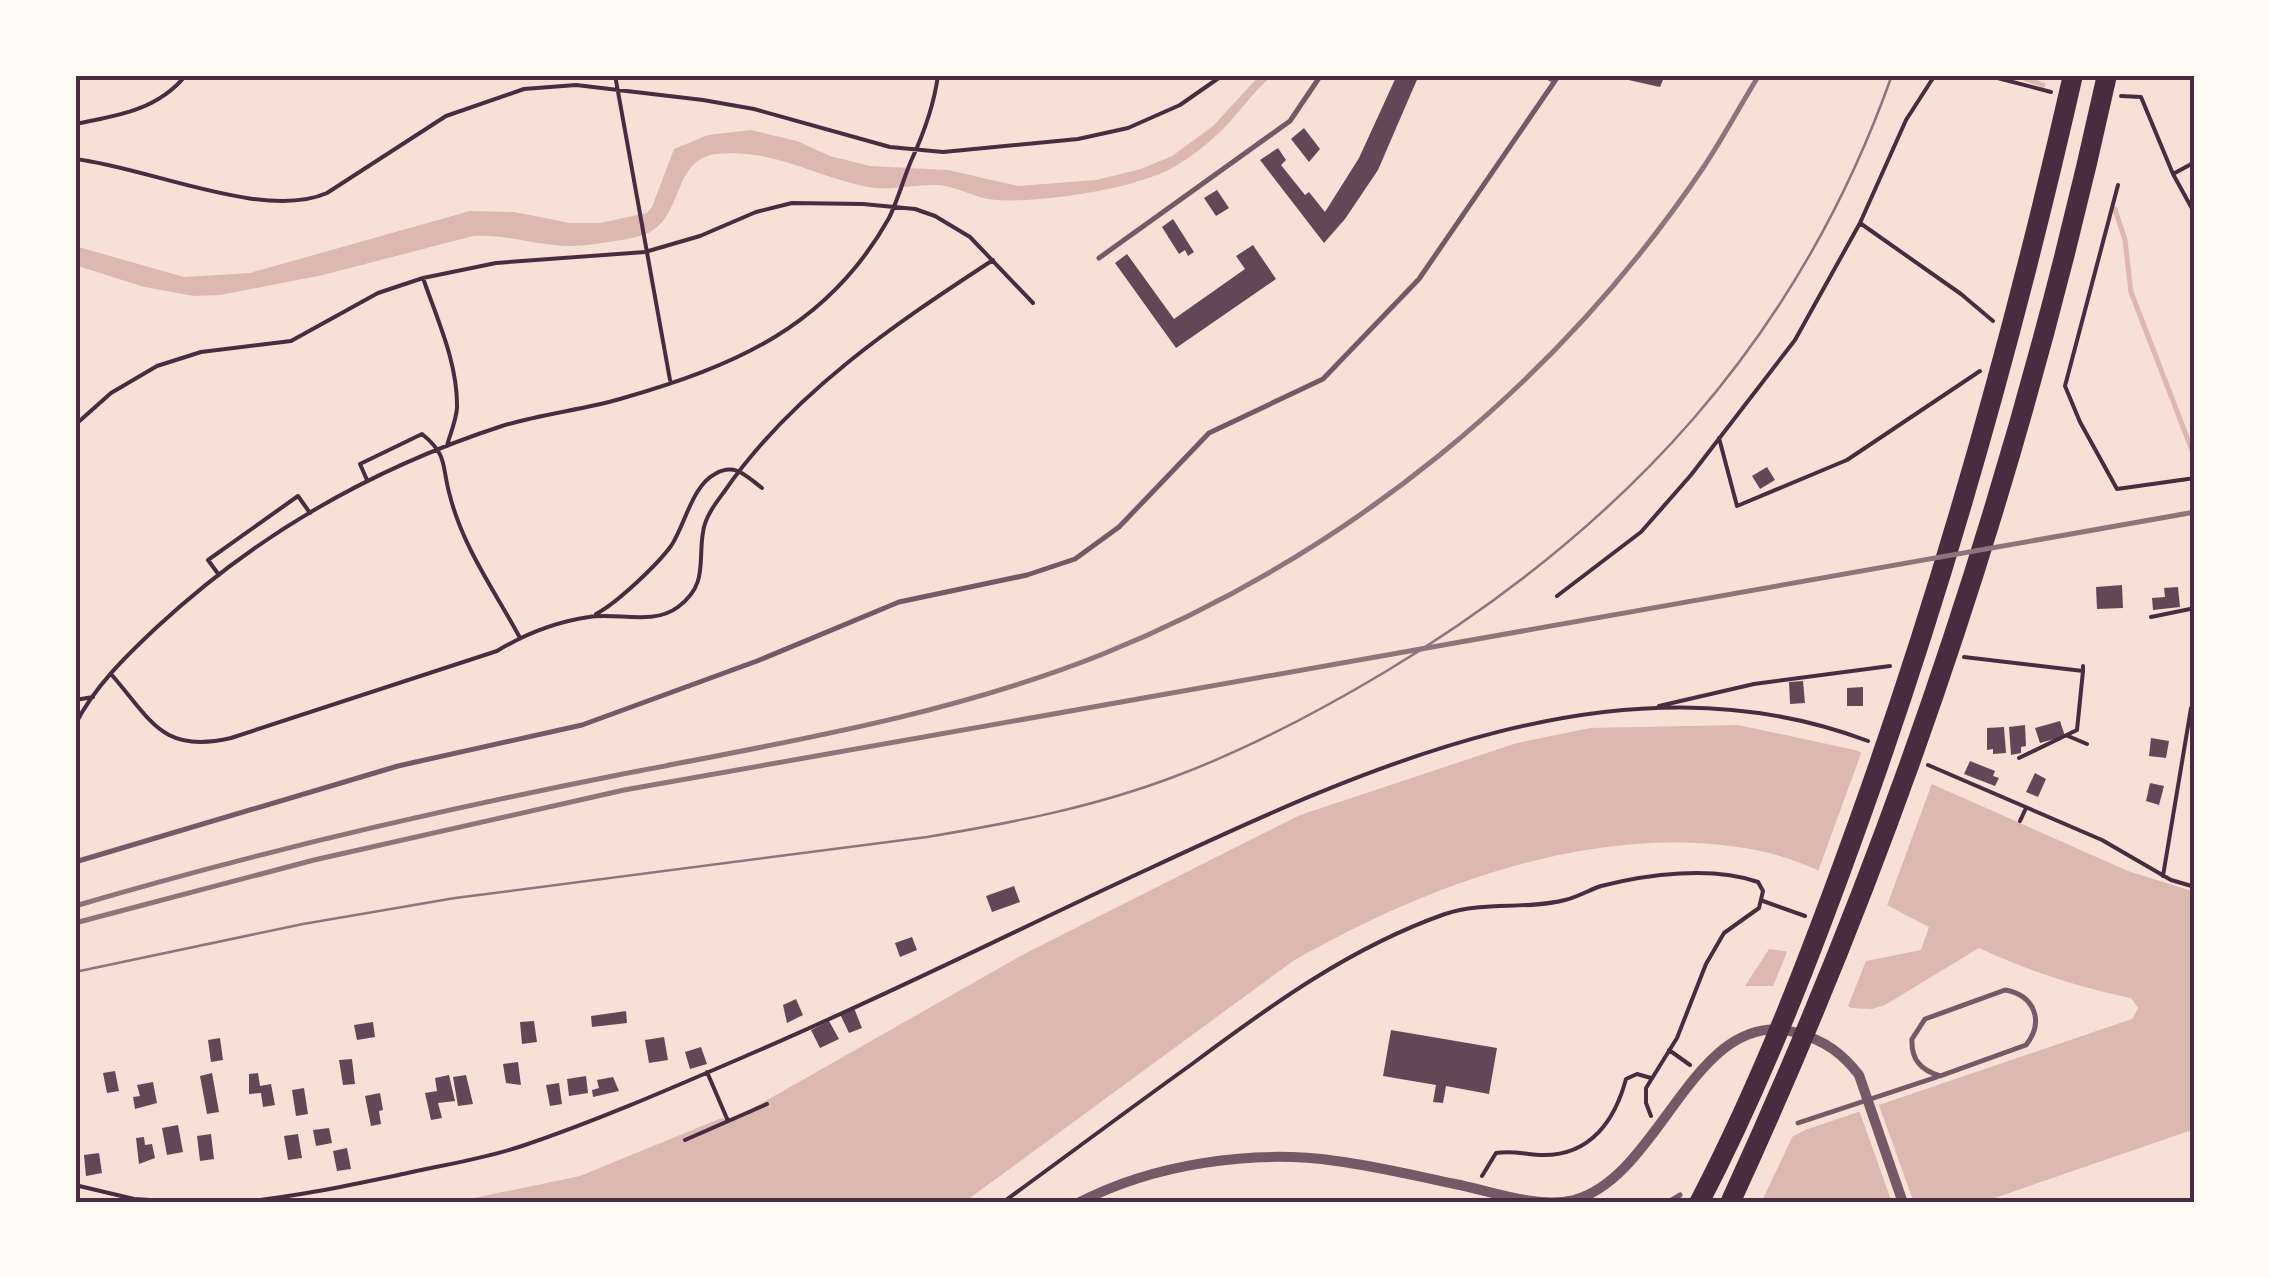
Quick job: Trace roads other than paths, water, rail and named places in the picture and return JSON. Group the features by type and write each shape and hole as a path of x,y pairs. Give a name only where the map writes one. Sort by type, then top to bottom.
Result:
{"highway":[{"path":"1690,1199 1726,1150 1800,978 1906,690 1974,464 2044,206 2073,75"},
{"path":"1730,1203 1848,932 1935,697 2006,476 2077,214 2107,75"}],"street":[{"path":"1078,1203 1125,1182 1161,1172 1286,1158 1334,1160 1541,1202 1568,1201 1586,1196 1630,1162 1700,1072 1730,1042 1786,1030 1821,1040 1845,1058 1859,1075 1903,1203"}],"lane":[{"path":"1099,258 1290,121 1322,75"},
{"path":"75,862 398,766 582,726 757,662 898,602 1027,575 1075,560 1119,527 1209,433 1323,379 1419,279 1557,78 1543,75"},
{"path":"1798,1123 1940,1076 2026,1044 2036,1023 2029,1001 2015,992 1994,992 1921,1023 1912,1039 1913,1054 1922,1068 1940,1076"},
{"path":"1666,1203 1690,1199"}],"waterway":[{"path":"2015,75 2043,85"},
{"path":"2115,209 2125,240 2131,292 2195,458"}],"tram line":[{"path":"75,972 303,924 455,898 927,837 1021,820 1145,787 1282,729 1385,672 1472,616 1552,555 1626,490 1693,419 1753,343 1807,260 1853,171 1892,75"}],"railway":[{"path":"75,906 413,818 924,711 1044,676 1193,614 1279,567 1361,514 1439,455 1513,391 1582,322 1645,247 1703,168 1759,75"},
{"path":"75,923 314,860 624,790 2195,512"}]}
